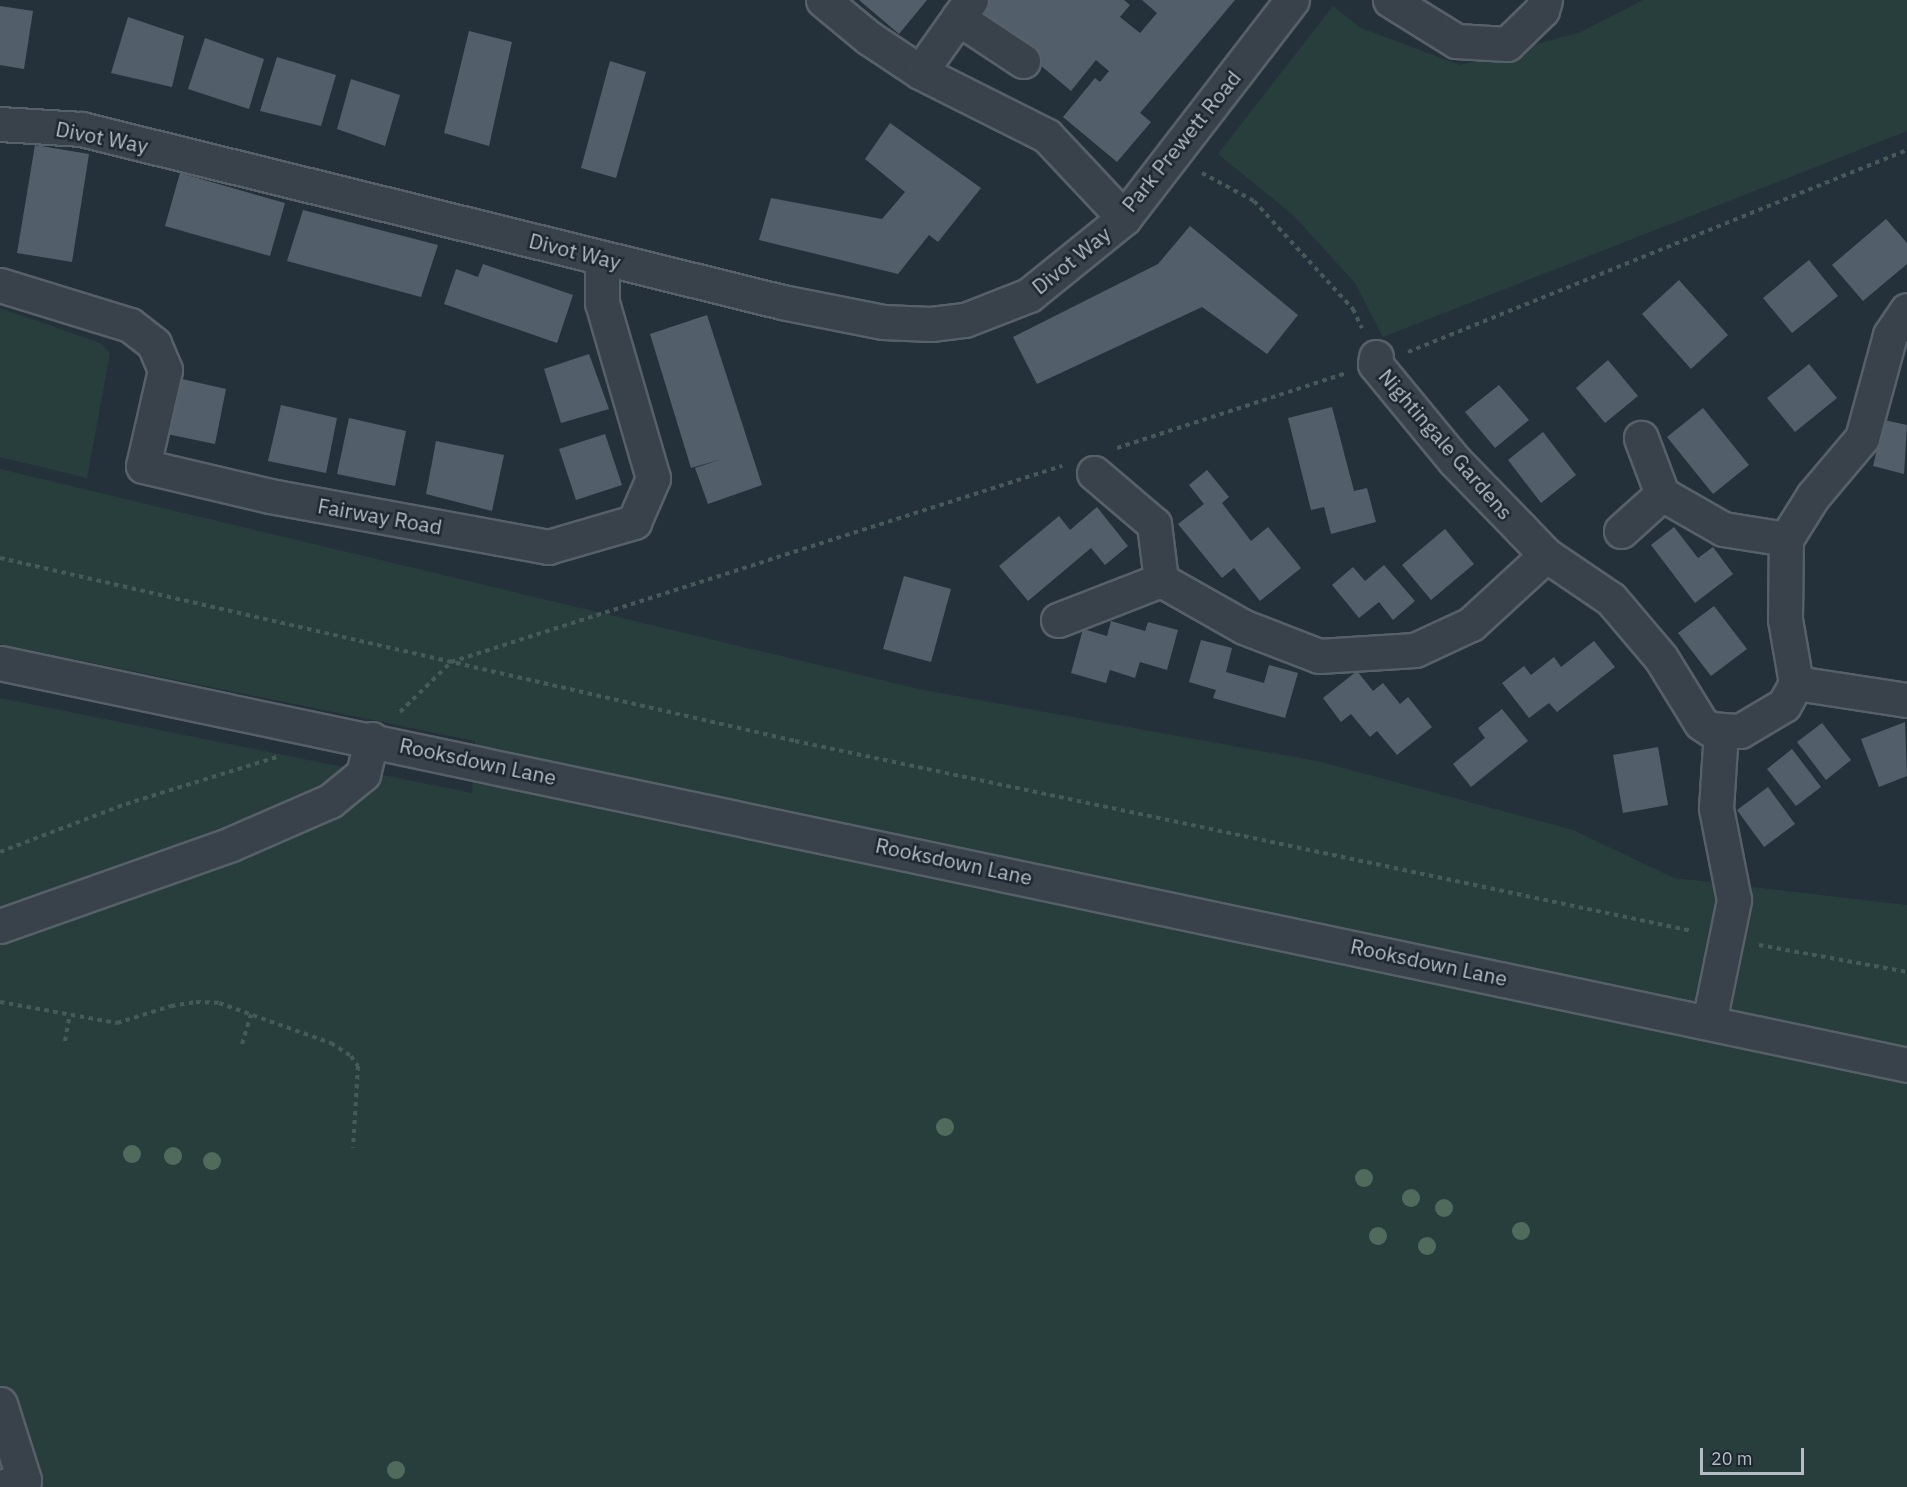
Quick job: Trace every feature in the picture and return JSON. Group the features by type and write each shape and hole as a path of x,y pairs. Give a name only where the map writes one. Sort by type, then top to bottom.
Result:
{"street":[{"name":"Park Prewett Road","path":"823,0 869,38 920,72 1047,136 1124,218 1292,0"},
{"path":"1390,0 1456,41 1507,44 1542,10 1545,0"},
{"path":"920,72 965,9 1023,61"},
{"name":"Divot Way","path":"0,124 81,129 602,258 794,304 883,322 931,324 964,320 1029,295 1124,218"},
{"name":"Fairway Road","path":"0,285 130,325 154,344 165,370 143,466 270,496 548,547 634,522 653,477 602,303 602,258"},
{"path":"1709,1022 1728,939 1734,900 1716,808 1721,730 1740,730 1784,705 1796,683 1785,619 1786,539 1813,496 1862,438 1890,335 1907,310"},
{"name":"Nightingale Gardens","path":"1379,360 1375,364 1454,460 1546,555 1611,599 1661,658 1701,723 1721,730"},
{"path":"1641,438 1662,494 1723,529 1786,539"},
{"path":"1091,462 1154,524 1161,580"},
{"path":"1621,531 1662,494"},
{"path":"1161,580 1244,627 1319,656 1415,650 1471,624 1546,555"},
{"path":"1058,620 1161,580"},
{"name":"Rooksdown Lane","path":"0,663 372,739 1907,1065"},
{"path":"1796,683 1907,700"},
{"path":"0,926 231,844 330,801 363,774 372,739"},
{"path":"0,1404 24,1480 1,1487"}],"path":[{"path":"372,739 451,662 1091,462 1379,360 1907,150"},
{"path":"1201,172 1254,201 1353,309 1379,360"},
{"path":"0,558 807,743 1728,939 1907,972"},
{"path":"0,852 126,804 280,756"},
{"path":"0,1002 117,1023 195,1002 219,1004 331,1043 351,1056 358,1066 352,1148"},
{"path":"65,1041 70,1014"},
{"path":"242,1044 251,1014"}],"green space":[{"path":"1643,0 1907,0 1907,131 1383,337 1355,283 1293,215 1218,154 1333,6 1361,28 1460,65 1581,32"},
{"path":"0,308 100,343 110,353 87,478 0,457"},
{"path":"0,469 923,690 1317,761 1573,830 1674,878 1907,905 1907,1487 0,1487 0,698 472,793 475,741 0,644"}],"building":[{"path":"859,0 927,0 899,34"},
{"path":"986,0 1124,0 1130,5 1120,17 1140,33 1157,13 1142,0 1235,0 1140,113 1151,122 1117,162 1063,117 1095,78 1100,82 1109,71 1096,60 1071,91 976,11"},
{"path":"0,6 33,11 24,69 0,65"},
{"path":"128,17 184,36 172,87 111,73"},
{"path":"469,31 512,42 489,146 444,133"},
{"path":"205,38 264,59 249,109 188,89"},
{"path":"277,57 336,75 321,126 260,111"},
{"path":"610,61 646,72 616,178 581,168"},
{"path":"351,79 400,95 385,146 337,129"},
{"path":"890,123 981,188 938,242 929,235 898,274 759,240 771,198 882,219 905,192 865,159"},
{"path":"35,145 89,154 72,262 17,253"},
{"path":"180,173 285,203 270,256 165,226"},
{"path":"303,210 438,245 421,297 287,261"},
{"path":"1886,219 1907,243 1907,264 1863,301 1832,265"},
{"path":"1190,226 1298,315 1267,354 1202,307 1037,384 1013,337 1158,264"},
{"path":"1809,260 1838,296 1792,333 1763,298"},
{"path":"483,264 573,295 557,343 444,304 456,269 478,277"},
{"path":"1679,280 1728,335 1691,369 1642,314"},
{"path":"707,315 762,485 708,504 695,468 722,459 691,468 650,334"},
{"path":"589,354 609,409 561,423 544,369"},
{"path":"1608,360 1638,396 1605,423 1576,388"},
{"path":"1809,364 1837,398 1795,432 1767,398"},
{"path":"169,376 226,389 215,444 157,432"},
{"path":"1499,385 1529,420 1495,448 1465,412"},
{"path":"281,405 337,418 326,473 268,461"},
{"path":"1332,407 1354,491 1367,488 1376,522 1331,534 1324,507 1311,510 1288,418"},
{"path":"1703,408 1749,465 1713,494 1667,437"},
{"path":"349,418 406,431 395,486 337,474"},
{"path":"1884,420 1907,425 1904,474 1873,466"},
{"path":"1543,432 1576,475 1541,503 1508,460"},
{"path":"605,434 622,485 576,500 559,449"},
{"path":"436,441 504,455 492,511 426,494"},
{"path":"1207,470 1229,497 1222,503 1251,541 1268,527 1301,568 1260,601 1234,568 1222,578 1178,524 1204,504 1189,485"},
{"path":"1097,507 1128,546 1105,565 1091,548 1028,601 999,566 1059,516 1070,530"},
{"path":"1674,527 1698,558 1713,547 1733,574 1695,603 1651,545"},
{"path":"1445,529 1474,564 1431,600 1402,565"},
{"path":"1384,565 1415,601 1393,620 1379,602 1359,618 1332,585 1353,567 1365,581"},
{"path":"904,576 951,589 931,662 883,649"},
{"path":"1714,606 1747,649 1711,676 1678,633"},
{"path":"1111,621 1145,631 1148,622 1178,630 1167,670 1140,662 1135,678 1110,670 1106,683 1071,673 1083,629 1107,636"},
{"path":"1201,640 1232,648 1226,672 1264,683 1269,665 1298,673 1285,718 1213,698 1216,690 1189,682"},
{"path":"1594,641 1615,667 1557,712 1549,703 1529,718 1502,683 1524,666 1531,675 1554,657 1561,667"},
{"path":"1357,671 1373,691 1383,683 1400,704 1408,697 1432,727 1397,755 1377,731 1370,737 1351,714 1341,722 1323,698"},
{"path":"1502,709 1528,741 1471,787 1453,764 1485,738 1478,728"},
{"path":"1905,722 1907,776 1879,787 1861,739"},
{"path":"1822,723 1851,760 1826,780 1797,742"},
{"path":"1658,747 1668,805 1623,813 1613,755"},
{"path":"1792,749 1821,787 1796,806 1767,769"},
{"path":"1768,787 1795,824 1764,847 1737,810"}]}
